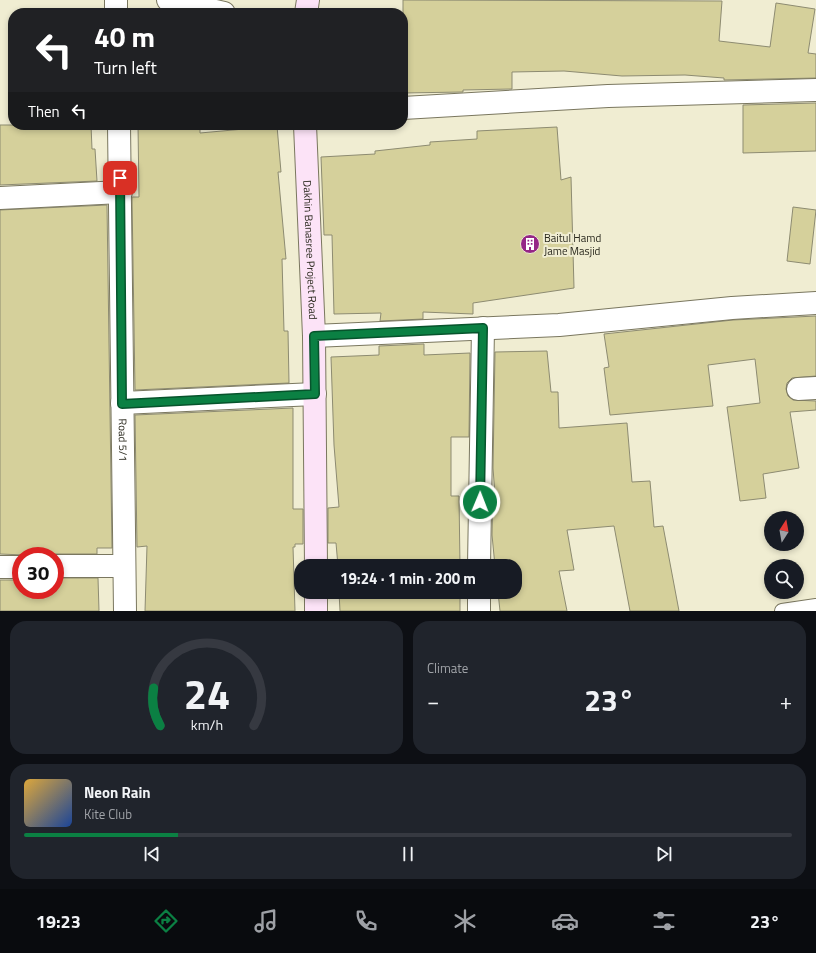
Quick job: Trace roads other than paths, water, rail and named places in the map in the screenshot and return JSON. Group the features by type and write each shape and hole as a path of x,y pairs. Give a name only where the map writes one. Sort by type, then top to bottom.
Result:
{"street":[{"path":"168,0 202,8"},
{"path":"408,108 608,96 816,90"},
{"name":"Road 5/1","path":"119,130 121,192 123,566 125,611"},
{"name":"Dakhin Banasree Project Road","path":"305,130 314,336 316,559"},
{"path":"0,198 121,192"},
{"path":"314,336 559,325 732,308 816,303"},
{"path":"480,559 483,328"},
{"path":"122,404 315,394"},
{"path":"64,566 123,566"},
{"path":"0,567 12,567"},
{"path":"316,599 316,611"},
{"path":"479,599 479,611"}],"lane":[{"path":"782,611 816,606"}],"place":[{"name":"Baitul Hamd Jame Masjid","path":"530,244"}]}
